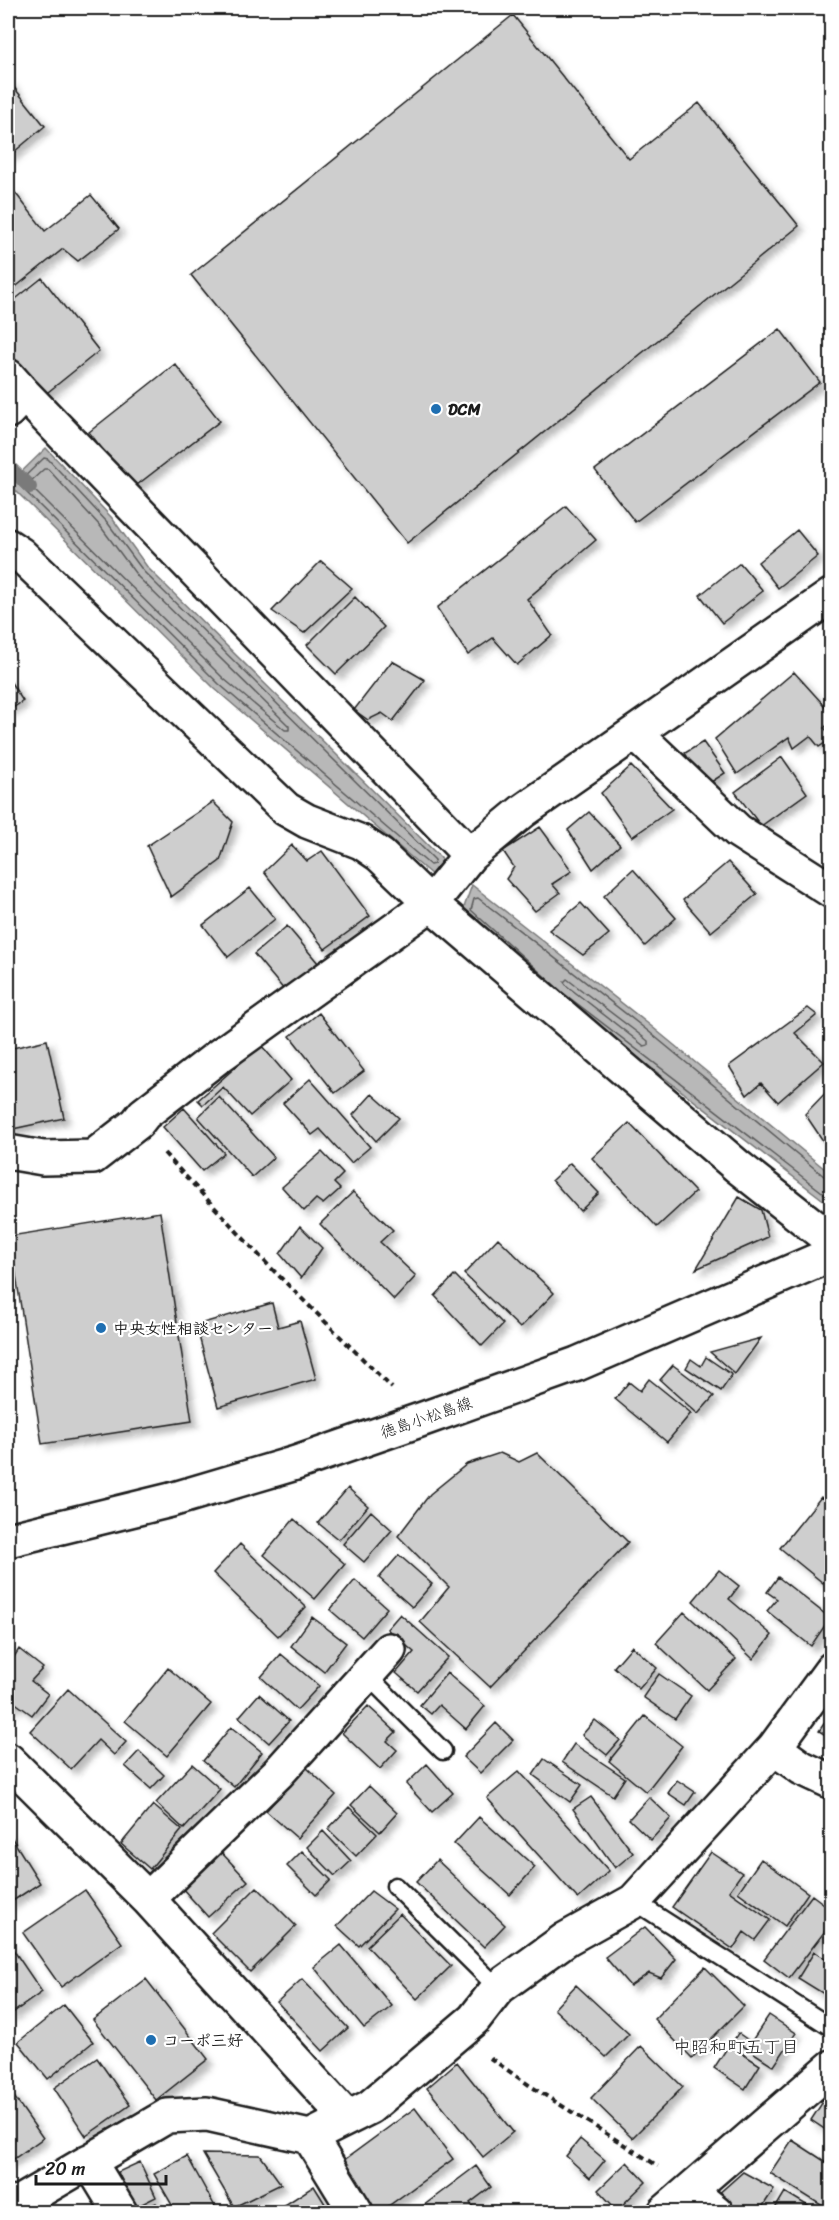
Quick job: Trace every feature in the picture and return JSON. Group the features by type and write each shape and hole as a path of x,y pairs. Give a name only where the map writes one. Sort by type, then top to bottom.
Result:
{"street":[{"path":"13,394 467,859"},
{"path":"8,546 28,562 286,809 307,821 361,842 435,897 728,1158 831,1241"},
{"path":"8,1152 43,1158 93,1157 219,1056 422,911 467,859 523,811 831,594"},
{"path":"635,733 738,831 831,891"},
{"name":"徳島小松島線","path":"8,1540 171,1500 296,1462 423,1419 577,1364 831,1254"},
{"path":"148,1899 279,1773 389,1650"},
{"path":"8,2209 167,2116 207,2114 310,2136 370,2107 474,2019 498,1988 566,1939 634,1901 774,1748 831,1669"},
{"path":"774,1748 802,1768 831,1782"},
{"path":"8,1760 148,1899 347,2118"},
{"path":"665,2212 831,2067"},
{"path":"310,2136 356,2212"},
{"path":"89,2161 120,2212"},
{"path":"690,2191 716,2212"}],"lane":[{"path":"366,1674 443,1751"},
{"path":"394,1886 498,1988"},
{"path":"634,1901 831,2028"}],"path":[{"path":"137,1123 270,1267 423,1419"},
{"path":"455,2034 532,2087 672,2174 690,2191"}],"water":[{"path":"46,448 112,518 148,568 445,862 432,875 215,689 9,484"},
{"path":"472,885 651,1026 831,1174 831,1201 826,1202 559,997 463,910"}],"building":[{"name":"DCM","path":"513,15 629,159 699,103 799,226 407,543 191,275"},
{"path":"8,80 45,126 8,157"},
{"path":"13,190 45,231 91,195 119,229 78,261 63,249 8,293 8,195"},
{"path":"42,278 99,351 43,396 8,352 8,305"},
{"path":"780,329 820,382 635,522 595,470"},
{"path":"175,364 220,421 133,488 89,432"},
{"path":"566,506 596,540 527,599 552,635 517,665 493,638 468,655 437,608"},
{"path":"797,530 818,556 778,588 758,562"},
{"path":"321,561 352,588 304,633 272,611"},
{"path":"740,563 763,591 722,623 700,595"},
{"path":"355,597 384,627 336,674 307,645"},
{"path":"392,661 425,680 393,721 382,713 368,720 354,710"},
{"path":"794,672 832,714 832,721 824,728 832,735 832,738 819,747 810,736 794,748 789,737 737,774 715,739"},
{"path":"8,678 23,701 8,711"},
{"path":"703,742 725,773 705,786 685,753"},
{"path":"782,757 807,793 761,826 735,792"},
{"path":"631,766 672,809 632,837 601,793"},
{"path":"213,802 233,822 220,861 171,897 147,846"},
{"path":"589,812 620,845 593,869 568,830"},
{"path":"540,827 572,871 552,884 560,893 535,911 506,879 514,867 503,851"},
{"path":"292,845 307,861 322,851 370,916 325,949 264,872"},
{"path":"728,862 757,894 711,932 683,900"},
{"path":"633,869 676,918 645,946 604,896"},
{"path":"250,888 275,919 228,957 203,925"},
{"path":"581,903 609,934 583,955 549,930"},
{"path":"287,926 318,963 285,991 254,954"},
{"path":"808,1008 817,1015 795,1033 824,1062 778,1102 761,1083 747,1095 729,1066"},
{"path":"319,1013 364,1071 335,1093 290,1036"},
{"path":"47,1040 64,1118 8,1130 8,1049"},
{"path":"261,1045 291,1080 250,1116 223,1087 203,1105 198,1100"},
{"path":"310,1079 370,1147 351,1163 320,1129 312,1135 283,1103"},
{"path":"832,1086 832,1154 805,1114"},
{"path":"372,1094 399,1118 376,1141 353,1115"},
{"path":"219,1097 274,1157 252,1177 198,1117"},
{"path":"184,1108 224,1153 202,1171 163,1127"},
{"path":"629,1123 695,1192 657,1227 592,1158"},
{"path":"322,1152 343,1174 334,1183 340,1189 323,1204 316,1199 304,1211 282,1187"},
{"path":"570,1163 599,1193 580,1211 552,1180"},
{"path":"353,1192 393,1230 380,1242 416,1276 394,1300 320,1224"},
{"path":"739,1197 761,1210 768,1237 696,1269"},
{"name":"中央女性相談センター","path":"160,1212 192,1421 42,1444 10,1236"},
{"path":"300,1226 322,1248 301,1278 280,1254"},
{"path":"498,1238 554,1293 520,1328 464,1274"},
{"path":"455,1275 503,1324 482,1346 435,1296"},
{"path":"272,1303 278,1327 300,1321 316,1379 218,1407 196,1325"},
{"path":"761,1338 735,1374 710,1352"},
{"path":"706,1357 732,1375 721,1391 686,1368 691,1359 701,1366"},
{"path":"673,1365 714,1396 698,1414 660,1380"},
{"path":"649,1379 691,1413 667,1442 615,1399 629,1382 640,1391"},
{"path":"500,1453 519,1462 537,1453 628,1542 490,1687 420,1622 449,1587 398,1536 430,1494 467,1464"},
{"path":"348,1488 368,1506 339,1540 318,1523"},
{"path":"821,1497 832,1506 832,1573 823,1583 780,1548"},
{"path":"371,1511 392,1530 364,1562 343,1544"},
{"path":"294,1519 345,1564 315,1599 264,1555"},
{"path":"240,1544 306,1607 278,1636 213,1573"},
{"path":"399,1555 432,1584 412,1607 379,1578"},
{"path":"719,1570 739,1586 729,1599 772,1635 753,1659 693,1601"},
{"path":"778,1577 830,1618 811,1646 767,1611 777,1599 767,1592"},
{"path":"355,1580 387,1608 362,1637 330,1610"},
{"path":"684,1612 736,1659 707,1690 656,1643"},
{"path":"400,1614 448,1657 417,1691 396,1673 414,1652 387,1629"},
{"path":"312,1617 346,1643 324,1672 291,1646"},
{"path":"632,1646 657,1668 639,1689 614,1667"},
{"path":"19,1649 43,1668 31,1681 48,1694 32,1715 14,1702 8,1711 8,1666"},
{"path":"281,1654 319,1686 297,1710 261,1677"},
{"path":"168,1668 211,1704 167,1756 125,1721"},
{"path":"447,1673 485,1706 466,1729 439,1705 431,1714 420,1705"},
{"path":"659,1674 691,1696 675,1719 643,1697"},
{"path":"68,1689 126,1742 114,1755 98,1740 71,1769 30,1731"},
{"path":"259,1694 289,1721 269,1743 239,1717"},
{"path":"368,1706 396,1732 387,1741 397,1750 380,1769 342,1733"},
{"path":"832,1712 832,1739 819,1731"},
{"path":"645,1716 682,1746 646,1792 609,1761"},
{"path":"595,1720 620,1740 607,1755 582,1735"},
{"path":"496,1723 513,1740 480,1773 463,1757"},
{"path":"231,1727 262,1752 234,1787 203,1761"},
{"path":"574,1744 625,1778 613,1796 562,1762"},
{"path":"139,1751 164,1775 151,1789 125,1766"},
{"path":"544,1759 582,1785 570,1802 533,1775"},
{"path":"192,1764 220,1789 184,1829 156,1803"},
{"path":"427,1764 453,1793 432,1812 406,1784"},
{"path":"306,1767 336,1795 297,1838 266,1811"},
{"path":"519,1771 609,1871 578,1899 487,1798"},
{"path":"677,1780 695,1792 686,1805 668,1793"},
{"path":"369,1786 397,1813 380,1832 351,1805"},
{"path":"591,1797 633,1853 615,1868 573,1809"},
{"path":"649,1797 671,1818 651,1840 629,1819"},
{"path":"153,1805 182,1830 150,1869 121,1844"},
{"path":"349,1807 377,1834 356,1856 328,1829"},
{"path":"479,1817 535,1867 510,1895 454,1844"},
{"path":"323,1831 351,1861 335,1876 307,1847"},
{"path":"8,1832 40,1883 8,1904"},
{"path":"220,1851 248,1881 208,1917 181,1887"},
{"path":"302,1851 331,1880 316,1895 287,1866"},
{"path":"711,1852 742,1873 729,1891 770,1920 755,1940 744,1932 733,1949 672,1907"},
{"path":"761,1859 808,1893 785,1926 738,1892"},
{"path":"437,1860 505,1925 484,1947 416,1882"},
{"path":"257,1887 296,1926 250,1972 211,1933"},
{"path":"85,1890 122,1943 61,1987 23,1933"},
{"path":"371,1891 395,1909 359,1946 337,1926"},
{"path":"812,1895 832,1910 832,1922 789,1978 764,1959"},
{"path":"400,1914 451,1966 417,1999 367,1946"},
{"path":"645,1927 676,1959 661,1978 649,1973 630,1986 605,1957"},
{"path":"8,1942 42,1992 8,2016"},
{"path":"341,1945 392,2006 364,2028 314,1967"},
{"path":"814,1952 832,1963 832,1999 798,1978"},
{"path":"705,1967 744,2006 692,2058 654,2019"},
{"name":"コーポ三好","path":"146,1979 208,2059 156,2100 93,2020"},
{"path":"302,1979 348,2028 323,2051 277,2002"},
{"path":"576,1985 629,2034 606,2057 554,2009"},
{"path":"64,2005 93,2042 48,2079 18,2042"},
{"path":"769,2015 796,2033 774,2066 734,2040 738,2033 751,2042"},
{"path":"729,2045 760,2065 745,2089 714,2068"},
{"path":"641,2046 683,2087 632,2138 591,2098"},
{"path":"97,2058 130,2105 86,2136 54,2088"},
{"path":"457,2062 513,2132 483,2157 427,2088"},
{"path":"10,2091 43,2138 8,2163 8,2093"},
{"path":"824,2100 832,2105 832,2134 811,2120"},
{"path":"415,2108 453,2159 380,2212 370,2212 336,2166"},
{"path":"580,2139 605,2160 590,2178 566,2156"},
{"path":"792,2140 832,2166 832,2212 770,2173"},
{"path":"203,2154 260,2155 281,2184 234,2207"},
{"path":"187,2156 218,2212 176,2212 154,2174"},
{"path":"140,2162 156,2197 134,2208 118,2172"},
{"path":"627,2162 646,2182 617,2210 598,2190"},
{"path":"476,2166 491,2187 470,2203 477,2212 415,2212"},
{"path":"743,2172 774,2189 759,2212 740,2212 716,2196"},
{"path":"314,2186 330,2212 274,2212"},
{"path":"785,2192 818,2212 773,2212"},
{"path":"156,2203 161,2212 139,2212"}],"waterway":[{"path":"8,466 30,487"}],"place":[{"name":"DCM","path":"436,409"},
{"name":"中央女性相談センター","path":"101,1328"},
{"name":"コーポ三好","path":"151,2040"}],"district":[{"name":"中昭和町五丁目","path":"736,2047"}]}
